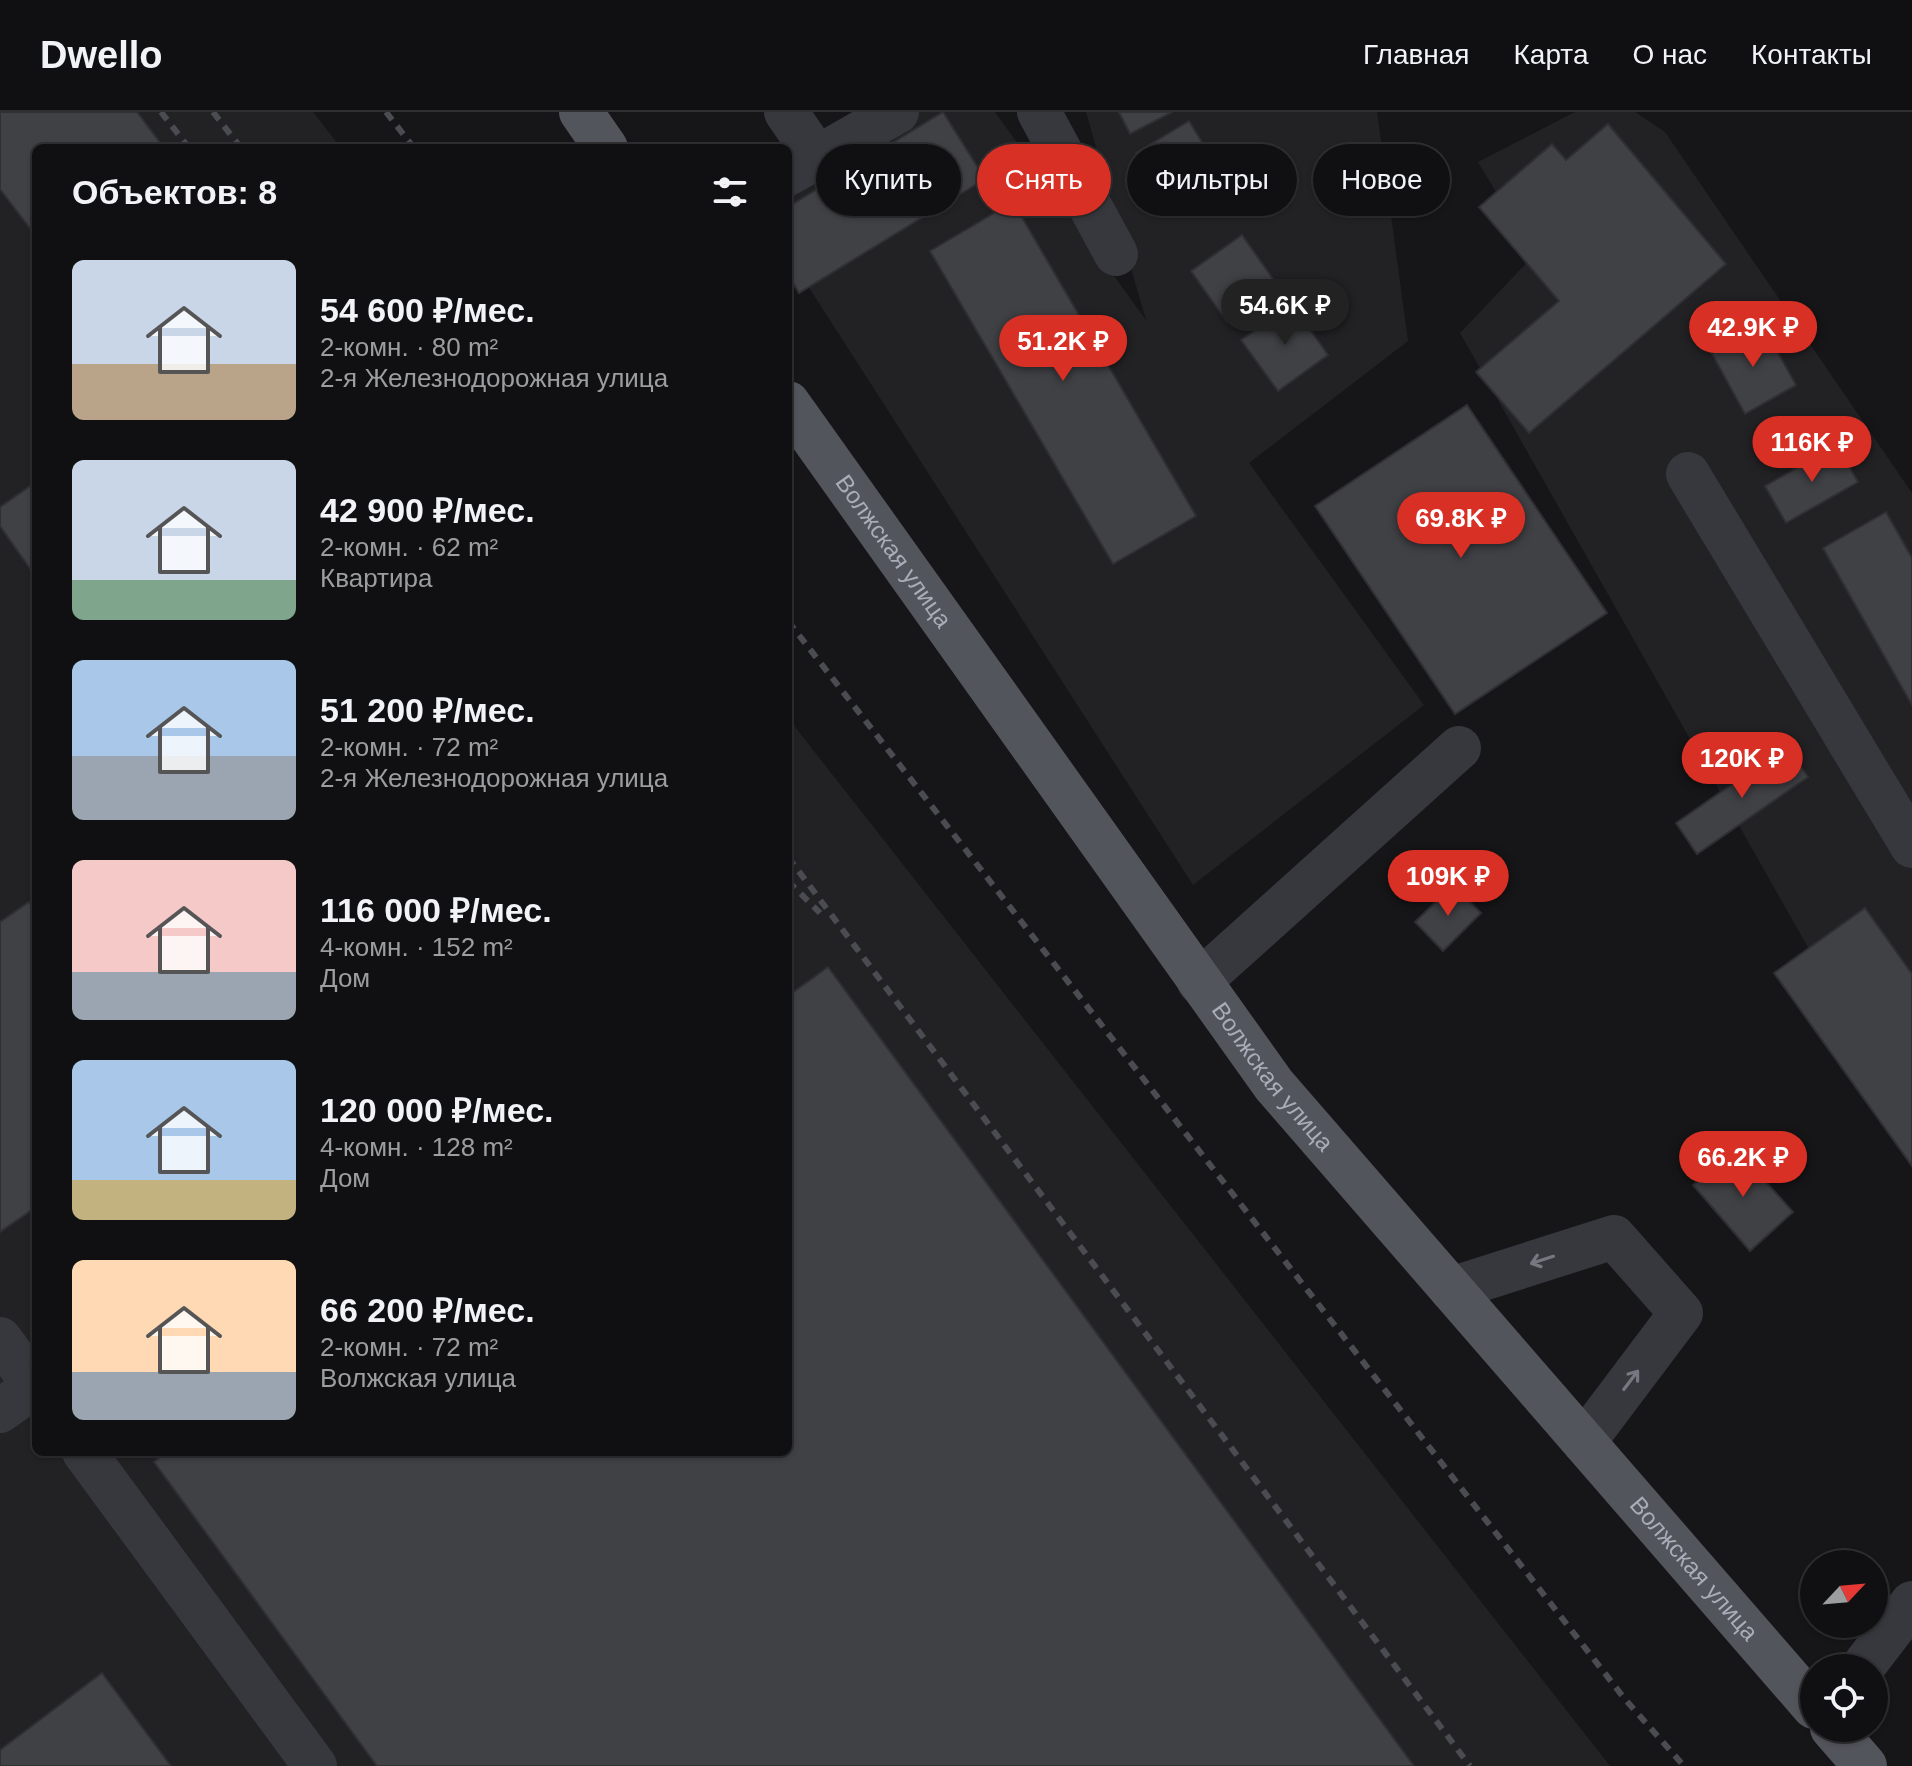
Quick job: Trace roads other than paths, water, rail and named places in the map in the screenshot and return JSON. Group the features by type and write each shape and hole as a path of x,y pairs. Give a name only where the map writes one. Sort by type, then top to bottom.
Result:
{"main road":[{"path":"581,112 603,144"},
{"name":"Волжская улица","path":"792,409 1274,1085 1800,1691"},
{"path":"1844,1742 1865,1766"}],"street":[{"path":"786,112 802,166 897,112"},
{"path":"1039,112 1116,254"},
{"path":"1688,474 1912,846"},
{"path":"1199,982 1459,748"},
{"path":"1451,1289 1614,1237 1681,1313 1584,1442"},
{"path":"0,1339 32,1381"},
{"path":"0,1411 32,1389"},
{"path":"87,1456 315,1766"},
{"path":"1873,1654 1912,1603"}],"railway":[{"path":"161,112 186,144"},
{"path":"213,112 238,144"},
{"path":"386,112 411,144"},
{"path":"792,626 1624,1698 1684,1766"},
{"path":"792,862 1470,1766"},
{"path":"792,885 820,913"}]}
